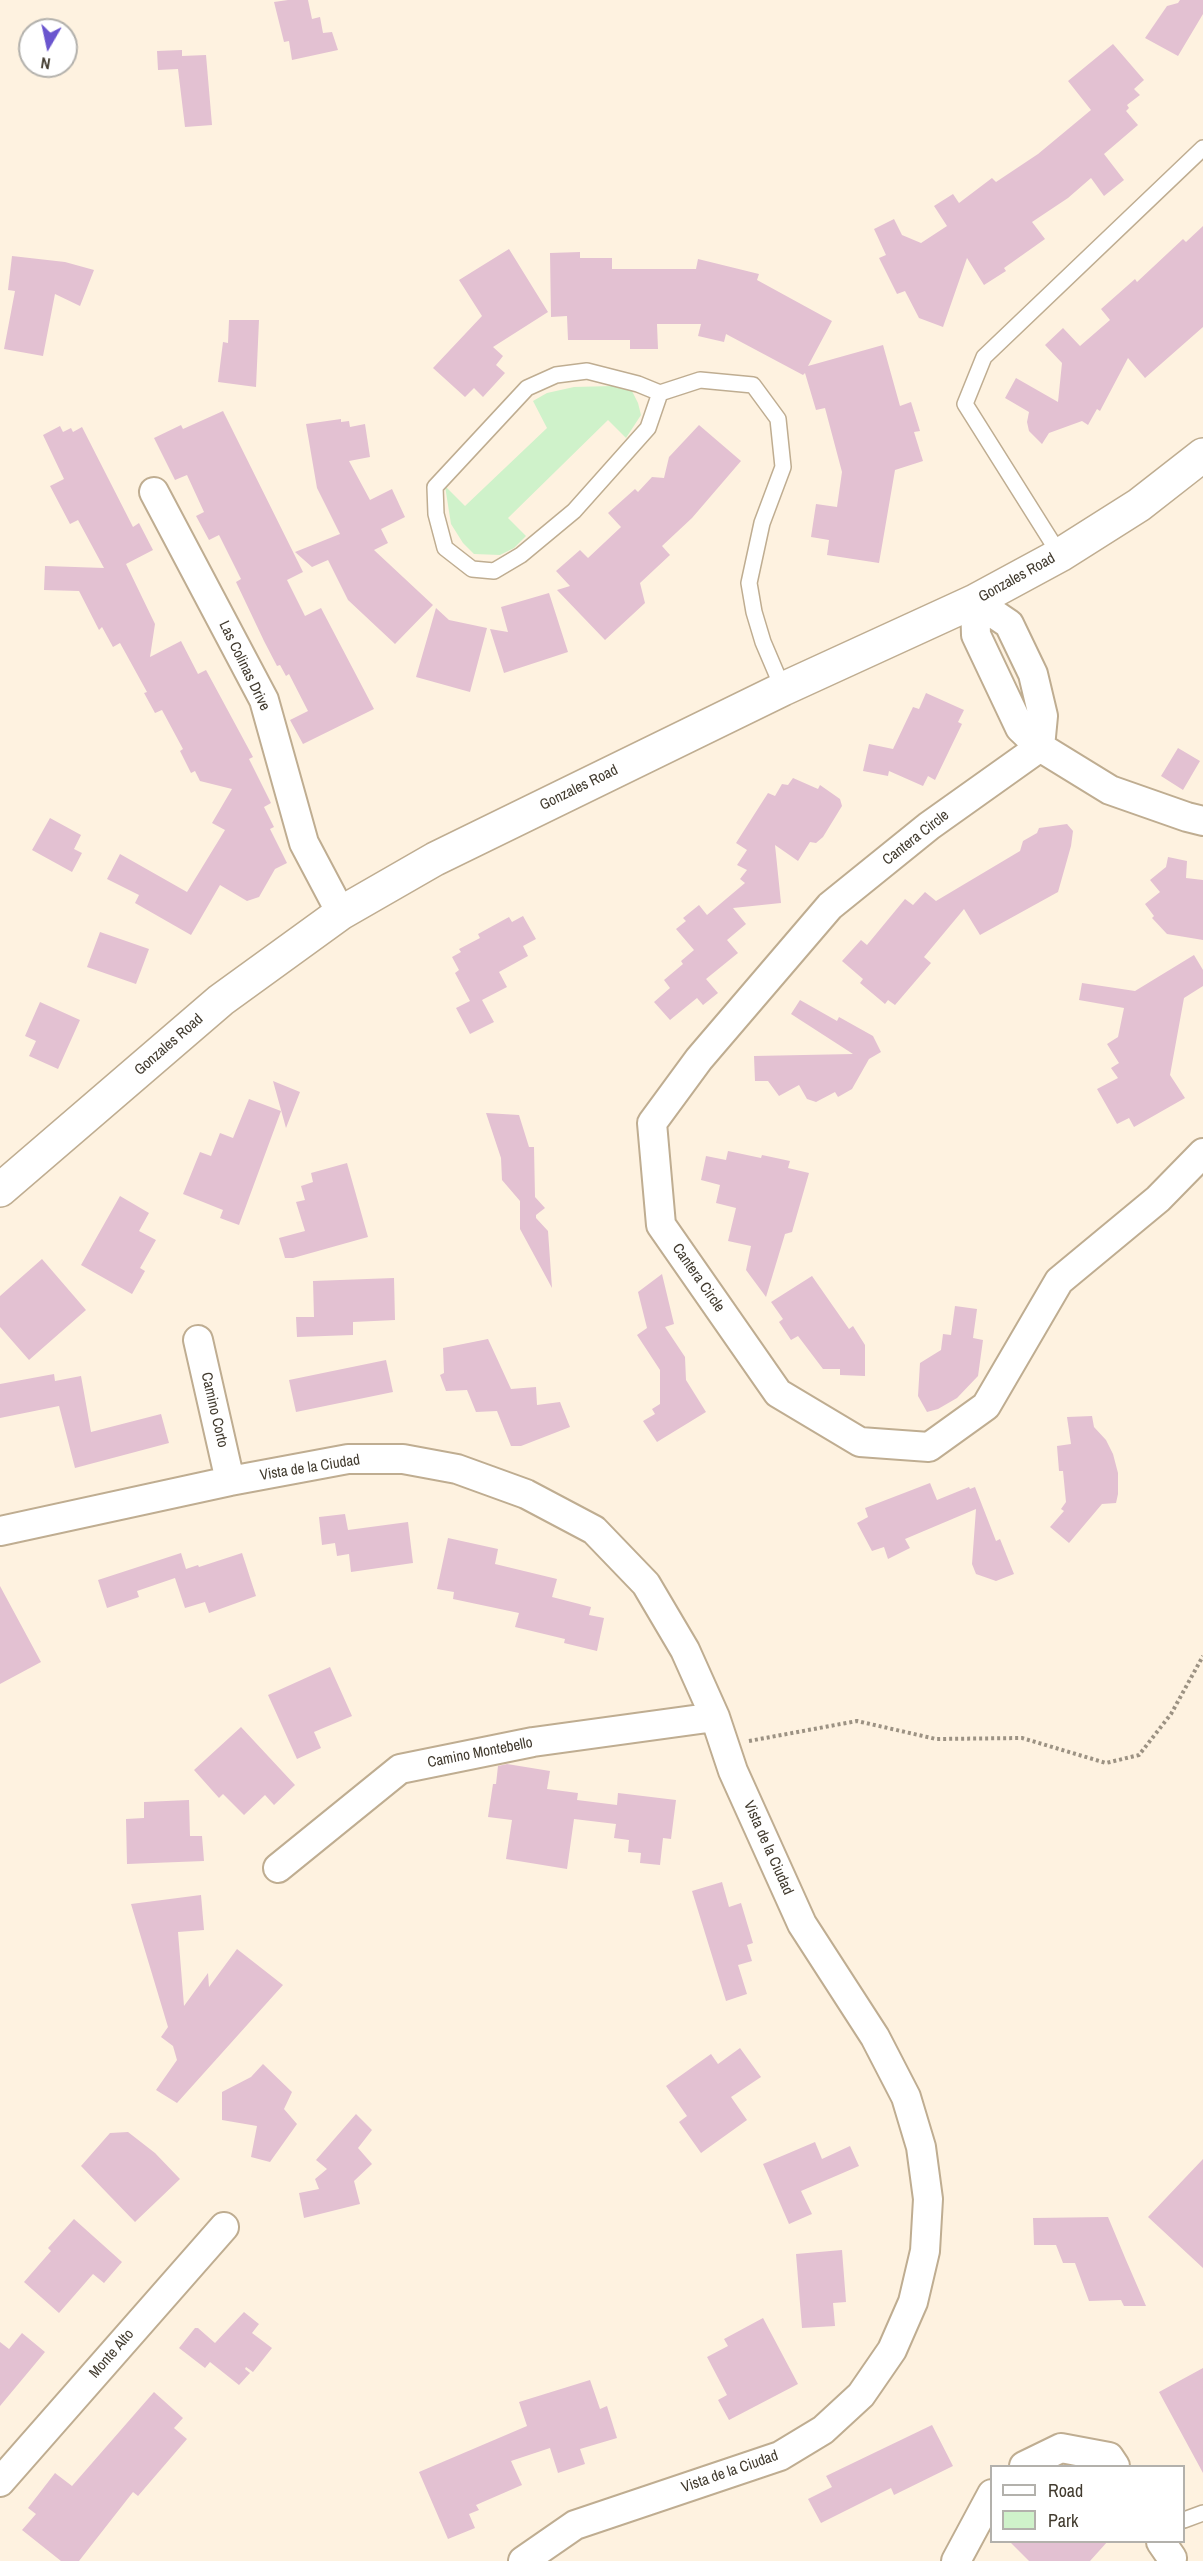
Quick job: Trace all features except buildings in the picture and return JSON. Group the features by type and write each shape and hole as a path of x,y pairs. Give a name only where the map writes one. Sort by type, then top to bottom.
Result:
{"street":[{"name":"Gonzales Road","path":"0,1190 221,1000 341,914 435,859 783,689 975,601 1060,555 1139,505 1203,455"},
{"name":"Las Colinas Drive","path":"154,492 264,700 304,843 341,914"},
{"path":"975,601 1009,624 1033,674 1043,716 1040,747 1110,790 1187,817 1203,820"},
{"name":"Cantera Circle","path":"1040,747 929,826 830,906 699,1059 652,1123 661,1225 778,1393 861,1442 929,1447 986,1406 1059,1281 1158,1198 1203,1154"},
{"name":"Camino Corto","path":"198,1340 230,1481"},
{"name":"Vista de la Ciudad","path":"0,1531 230,1481 348,1459 403,1459 457,1469 526,1494 594,1530 646,1584 685,1650 715,1717 733,1771 802,1924 875,2037 906,2097 921,2147 928,2199 925,2251 913,2302 892,2350 861,2395 823,2430 780,2456 575,2525 523,2561"},
{"name":"Camino Montebello","path":"278,1868 400,1769 533,1742 715,1717"},
{"name":"Monte Alto","path":"0,2481 224,2227"},
{"path":"1026,2465 1061,2448 1109,2457 1114,2465"},
{"path":"956,2561 990,2498"},
{"path":"1162,2543 1172,2558 1171,2561"}],"lane":[{"path":"1060,555 965,404 984,357 1203,148"},
{"path":"660,393 648,428 574,511 521,555 494,571 472,569 445,548 436,514 435,487 527,388 556,375 587,371 638,384 660,393 700,380 753,385 778,419 783,467 762,523 749,583 754,612 763,642 783,689"},
{"path":"1185,2520 1203,2512"}],"path":[{"path":"725,1745 857,1721 936,1739 1022,1738 1106,1763 1139,1755 1171,1714 1203,1656"}],"green space":[{"path":"612,386 632,391 638,403 641,415 626,438 608,420 508,518 526,536 514,548 500,555 474,554 463,543 451,524 445,486 465,506 547,428 533,401 547,393 574,387"}]}
